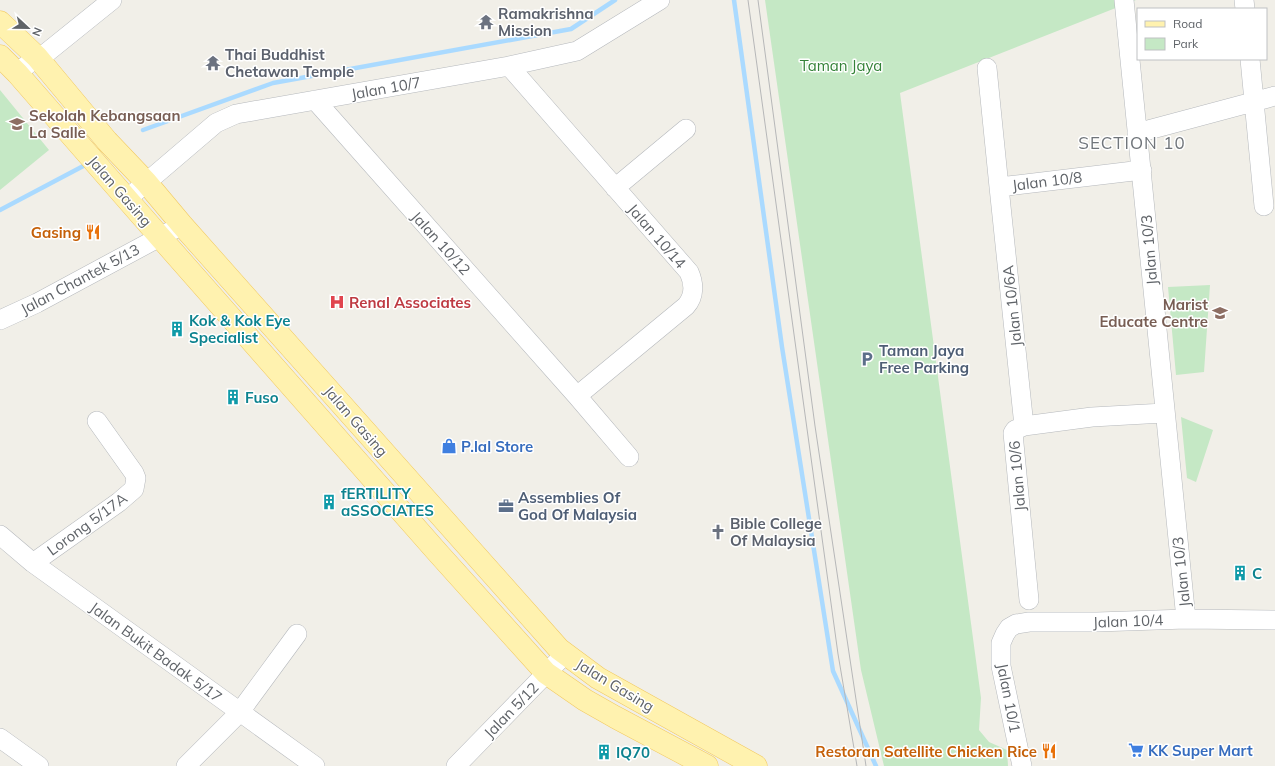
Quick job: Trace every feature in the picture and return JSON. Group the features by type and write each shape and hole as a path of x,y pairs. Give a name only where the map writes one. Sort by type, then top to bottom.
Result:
{"main road":[{"name":"Jalan Gasing","path":"0,22 37,57 107,141 146,182 182,225 559,649 598,678 756,766"},
{"name":"Jalan Gasing","path":"0,56 17,73 443,558 546,673 585,700 706,766"}],"street":[{"path":"17,73 37,57 45,54 112,0"},
{"name":"Jalan 10/7","path":"127,199 216,123 236,114 509,66 577,52 660,0"},
{"name":"Jalan 10/3","path":"1124,0 1142,170 1164,413 1186,619"},
{"path":"1250,60 1264,206"},
{"name":"Jalan 10/14","path":"509,66 689,272 693,282 693,292 689,303 686,306 577,396"},
{"name":"Jalan 10/8","path":"987,68 999,187 1142,170"},
{"path":"1138,133 1275,96"},
{"name":"Jalan 10/12","path":"314,100 577,396 629,458"},
{"path":"615,188 686,129"},
{"name":"Jalan 10/6A","path":"999,187 1024,426"},
{"name":"Jalan Chantek 5/13","path":"0,320 37,303 182,225"},
{"name":"Jalan 10/6","path":"1029,600 1013,436 1015,430 1024,426 1092,417 1164,413"},
{"name":"Lorong 5/17A","path":"33,562 119,502 134,489 136,478 134,473 97,421"},
{"name":"Jalan Bukit Badak 5/17","path":"0,535 33,562 239,713 315,766"},
{"name":"Jalan 10/4","path":"1029,622 1097,622 1186,619 1275,620"},
{"name":"Jalan 10/1","path":"1022,766 1008,693 1002,673 1001,643 1004,634 1009,628 1016,624 1029,622"},
{"path":"186,766 239,713 297,634"},
{"name":"Jalan 5/12","path":"456,766 565,654"},
{"path":"0,738 39,766"}],"green space":[{"name":"Taman Jaya","path":"765,0 1136,0 900,93 981,698 979,730 989,742 1007,750 1008,766 884,766 861,670"},
{"name":"Sekolah Kebangsaan La Salle","path":"0,90 49,150 0,190"},
{"path":"1210,285 1204,372 1176,375 1168,287"},
{"path":"1181,417 1213,430 1196,482 1187,478"}],"waterway":[{"path":"143,130 273,83 571,29 615,0"},
{"path":"734,0 782,347 833,671 876,766"},
{"path":"0,210 89,163"}],"tram line":[{"path":"748,0 838,654 857,766"},
{"path":"758,0 815,426 866,766"}],"place":[{"name":"Ramakrishna Mission","path":"486,22"},
{"name":"Thai Buddhist Chetawan Temple","path":"213,63"},
{"name":"Sekolah Kebangsaan La Salle","path":"17,124"},
{"name":"Gasing","path":"93,232"},
{"name":"Renal Associates","path":"337,302"},
{"name":"Marist Educate Centre","path":"1220,313"},
{"name":"Kok & Kok Eye Specialist","path":"177,329"},
{"name":"Taman Jaya Free Parking","path":"867,359"},
{"name":"Fuso","path":"233,397"},
{"name":"P.lal Store","path":"449,446"},
{"name":"fERTILITY aSSOCIATES","path":"329,502"},
{"name":"Assemblies Of God Of Malaysia","path":"506,506"},
{"name":"Bible College Of Malaysia","path":"718,532"},
{"name":"C","path":"1240,573"},
{"name":"KK Super Mart","path":"1136,750"},
{"name":"Restoran Satellite Chicken Rice","path":"1049,751"},
{"name":"IQ70","path":"604,752"}],"district":[{"name":"SECTION 10","path":"1132,142"}]}
